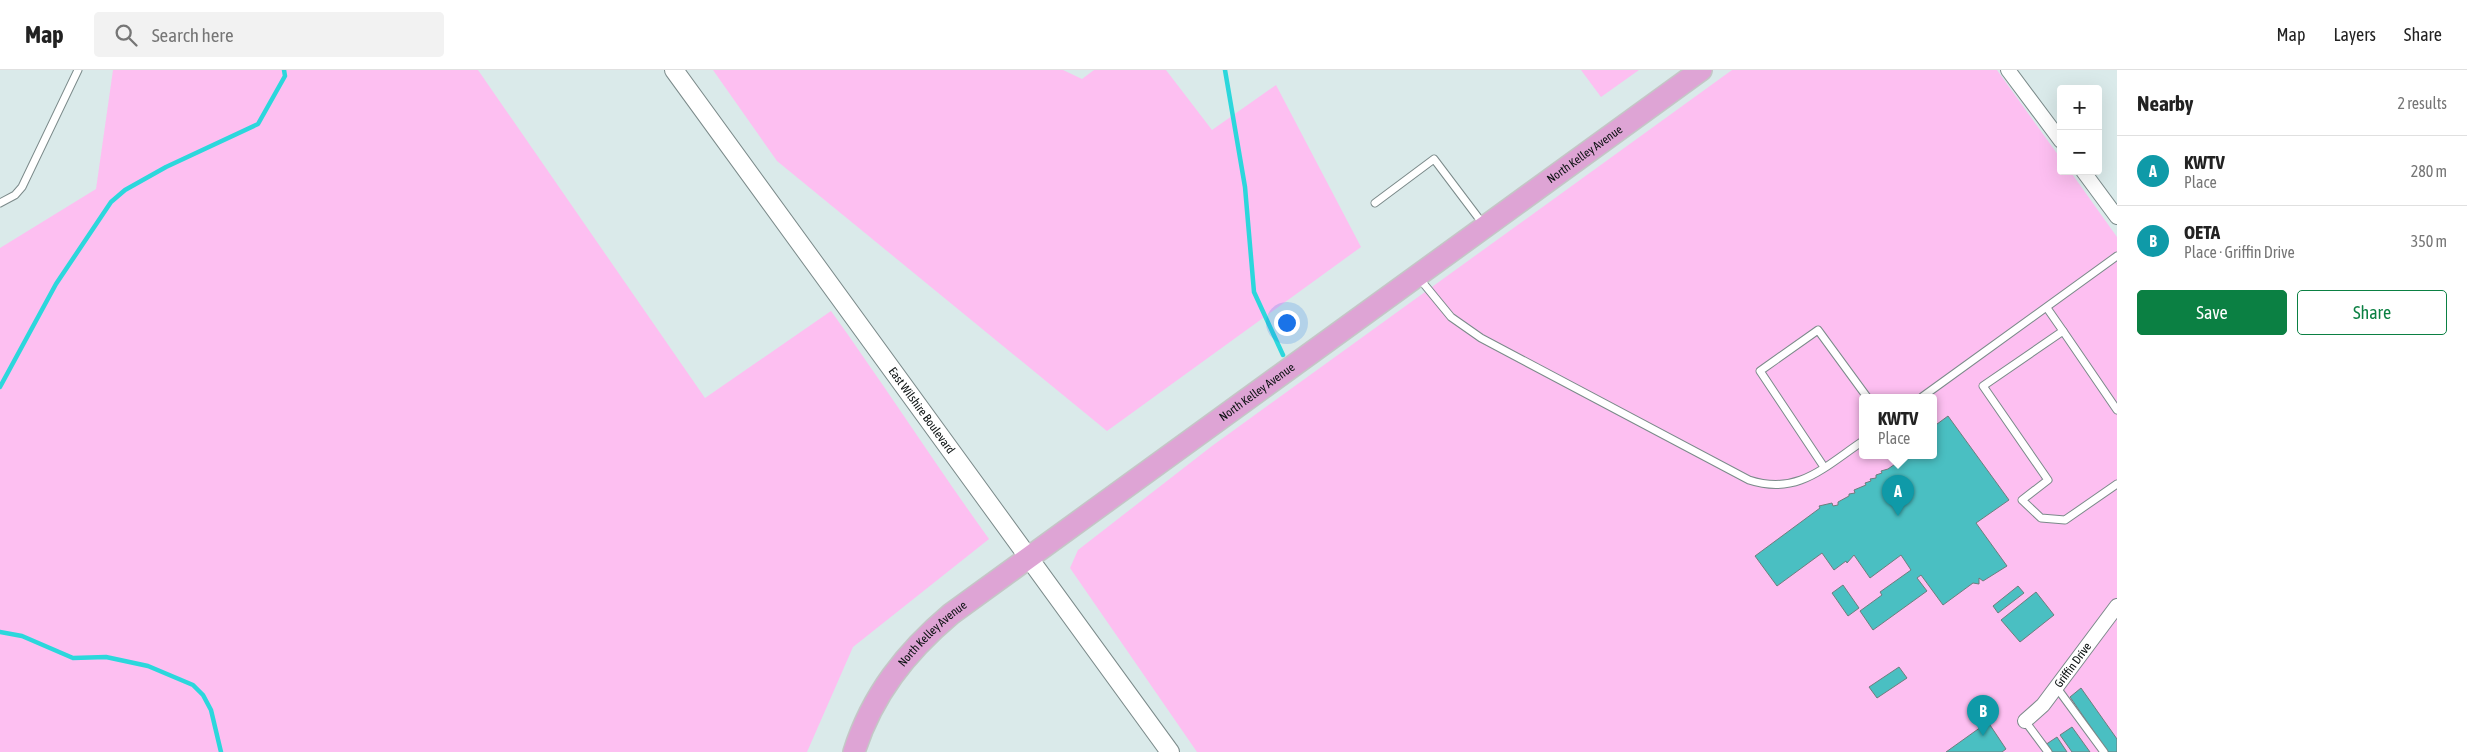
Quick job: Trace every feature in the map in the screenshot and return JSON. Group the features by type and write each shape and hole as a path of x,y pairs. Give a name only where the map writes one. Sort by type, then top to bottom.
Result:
{"main road":[{"name":"North Kelley Avenue","path":"854,752 868,714 883,686 903,659 925,636 951,614 1701,70"}],"street":[{"name":"East Wilshire Boulevard","path":"674,70 1170,752"},
{"path":"2008,70 2057,136"},
{"path":"2086,175 2117,217"},
{"name":"Griffin Drive","path":"2026,721 2057,688 2117,606"}],"lane":[{"path":"0,203 15,195 22,187 78,70"},
{"path":"1375,203 1434,159 1485,226"},
{"path":"1926,394 2117,256"},
{"path":"1417,275 1451,317 1481,338 1749,480 1764,485 1791,484 1824,467 1859,444"},
{"path":"2047,308 2117,410"},
{"path":"1824,467 1760,370 1818,330 1864,394"},
{"path":"2063,331 1983,386 2048,480 2022,500 2041,518 2065,520 2117,484"},
{"path":"2057,688 2104,752"},
{"path":"2026,721 2048,752"}],"shaded area":[{"path":"113,70 478,70 705,398 831,311 989,539 853,647 807,752 0,752 0,248 96,189"},
{"path":"713,70 1063,70 1082,79 1094,70 1166,70 1212,130 1276,85 1361,247 1107,431 777,161"},
{"path":"1581,70 1639,70 1601,97"},
{"path":"1732,70 1997,70 2057,153 2057,175 2073,175 2117,237 2117,752 1197,752 1070,568 1078,550 1212,446"}],"building":[{"path":"1948,416 2009,500 1976,523 2007,566 1983,581 1979,578 1979,584 1973,583 1943,605 1921,575 1917,578 1927,591 1873,630 1860,611 1882,595 1880,592 1911,570 1901,555 1870,578 1854,555 1847,563 1846,561 1834,570 1822,553 1777,586 1755,556 1820,508 1819,506 1832,503 1833,506 1838,505 1838,502 1849,496 1849,494 1855,493 1854,490 1866,485 1865,483 1871,481 1870,479 1876,478 1876,475 1882,473 1881,471 1888,469 1902,459 1937,459 1937,424"},
{"path":"1843,585 1859,608 1848,616 1832,593"},
{"path":"2018,586 2024,593 1998,613 1993,606"},
{"path":"2036,592 2054,615 2020,642 2001,620"},
{"path":"1899,667 1907,678 1877,698 1869,687"},
{"path":"2081,688 2117,739 2117,752 2108,752 2070,697"},
{"path":"1988,722 2006,749 2002,752 1946,752"},
{"path":"2072,727 2090,752 2072,752 2060,735"},
{"path":"2057,737 2067,752 2050,752 2045,745"}],"waterway":[{"path":"0,387 56,284 111,202 125,190 166,167 258,124 285,76 284,70"},
{"path":"1225,70 1245,187 1254,292 1283,355"},
{"path":"0,632 22,636 73,658 106,657 148,666 193,685 203,695 211,710 221,752"}],"place":[{"name":"KWTV","path":"1898,516"},
{"name":"OETA","path":"1983,736"}]}
